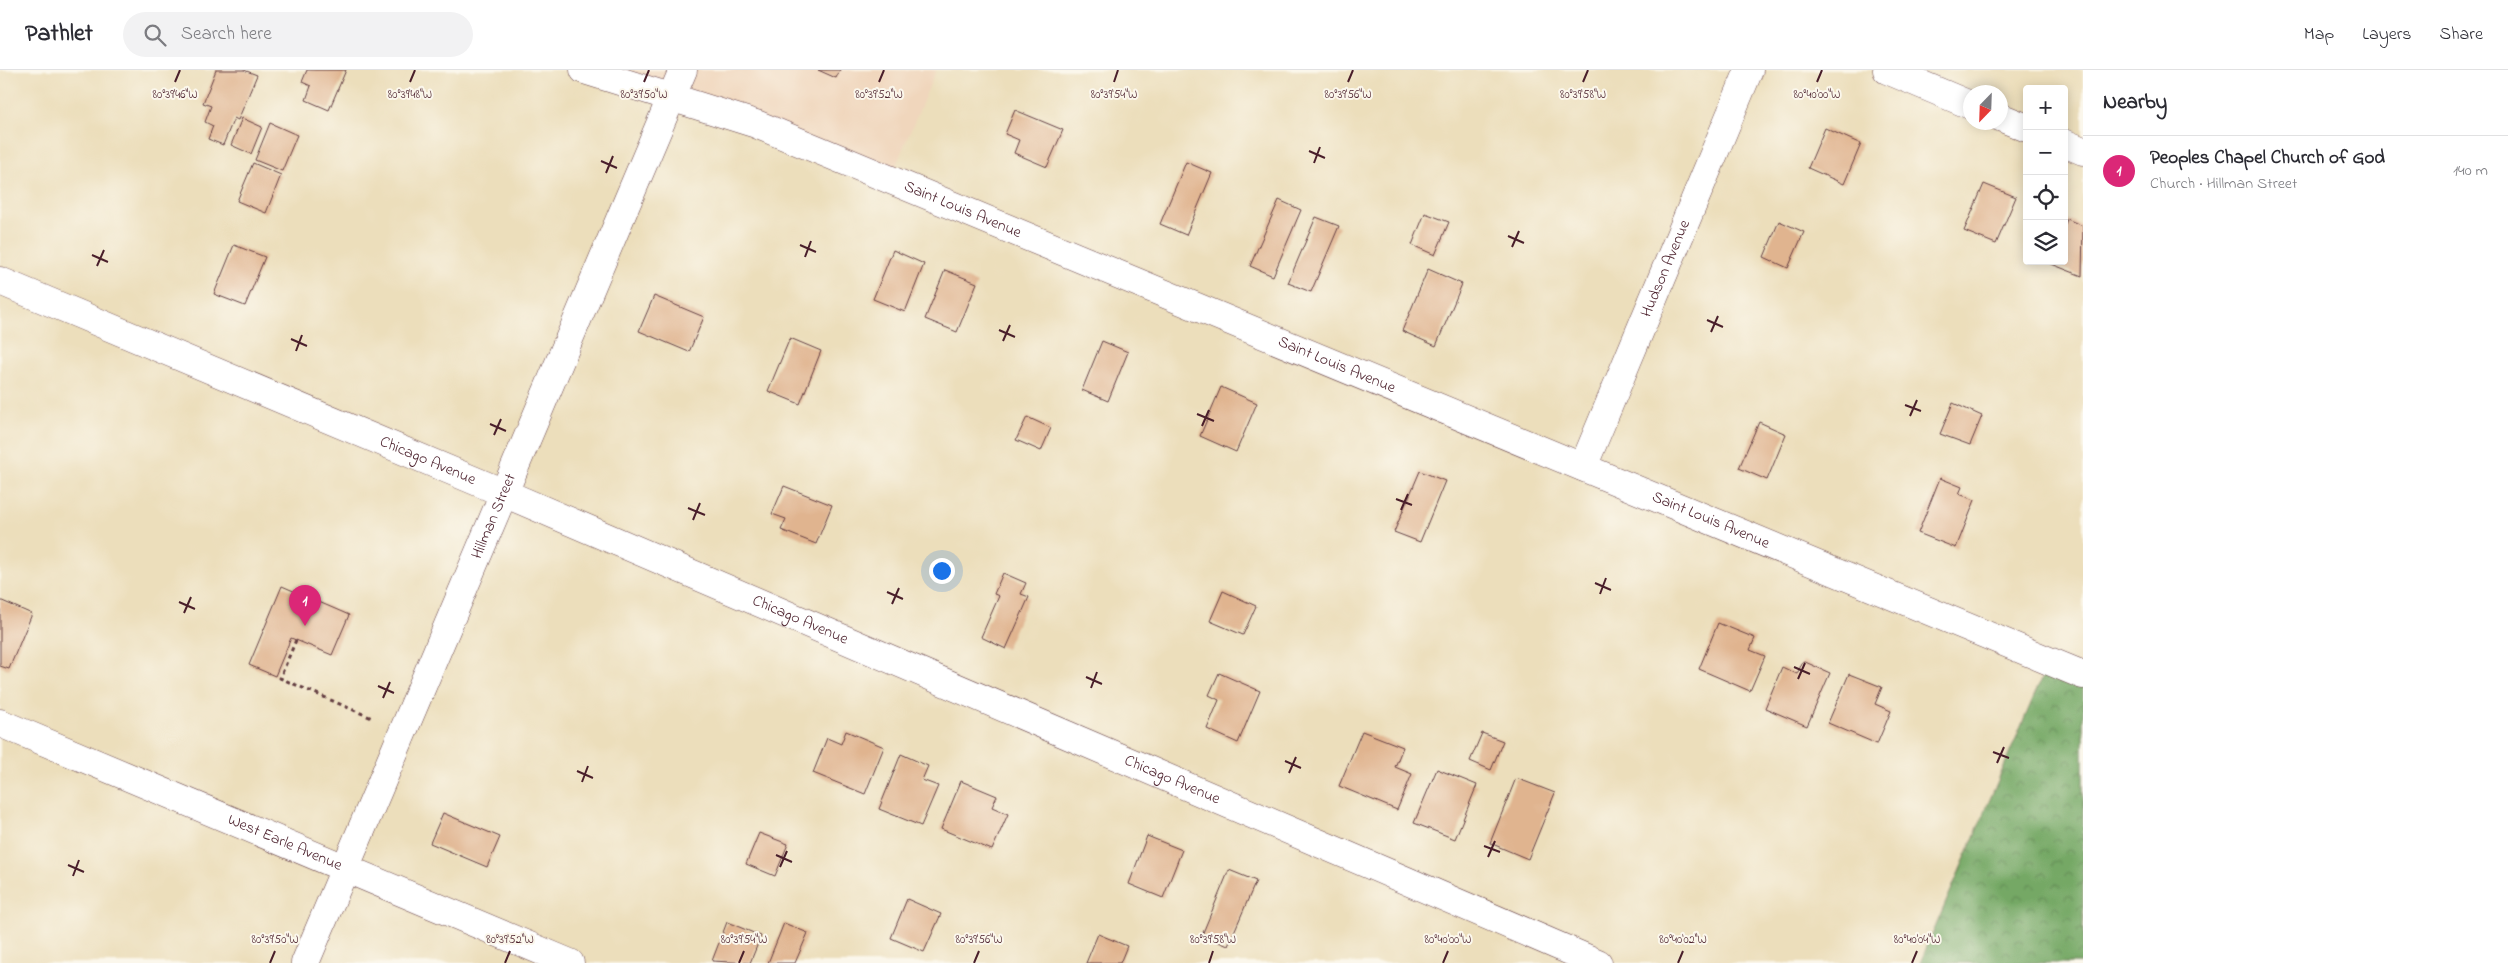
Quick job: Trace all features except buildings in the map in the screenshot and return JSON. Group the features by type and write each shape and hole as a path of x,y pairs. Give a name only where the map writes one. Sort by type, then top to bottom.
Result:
{"street":[{"name":"Saint Louis Avenue","path":"584,70 756,124 2083,675"},
{"name":"Hillman Street","path":"305,963 683,70"},
{"name":"Hudson Avenue","path":"1583,467 1749,70"},
{"path":"1887,70 1963,101"},
{"path":"2008,120 2023,126"},
{"path":"2068,145 2083,151"},
{"name":"Chicago Avenue","path":"0,282 504,492 1598,963"},
{"name":"West Earle Avenue","path":"0,723 346,867 570,963"}],"path":[{"path":"296,640 280,678 372,718"}],"shaded area":[{"path":"584,70 936,70 890,180"}],"green space":[{"path":"2049,661 2083,675 2083,963 1920,963"}],"place":[{"name":"Peoples Chapel Church of God","path":"305,626"}]}
